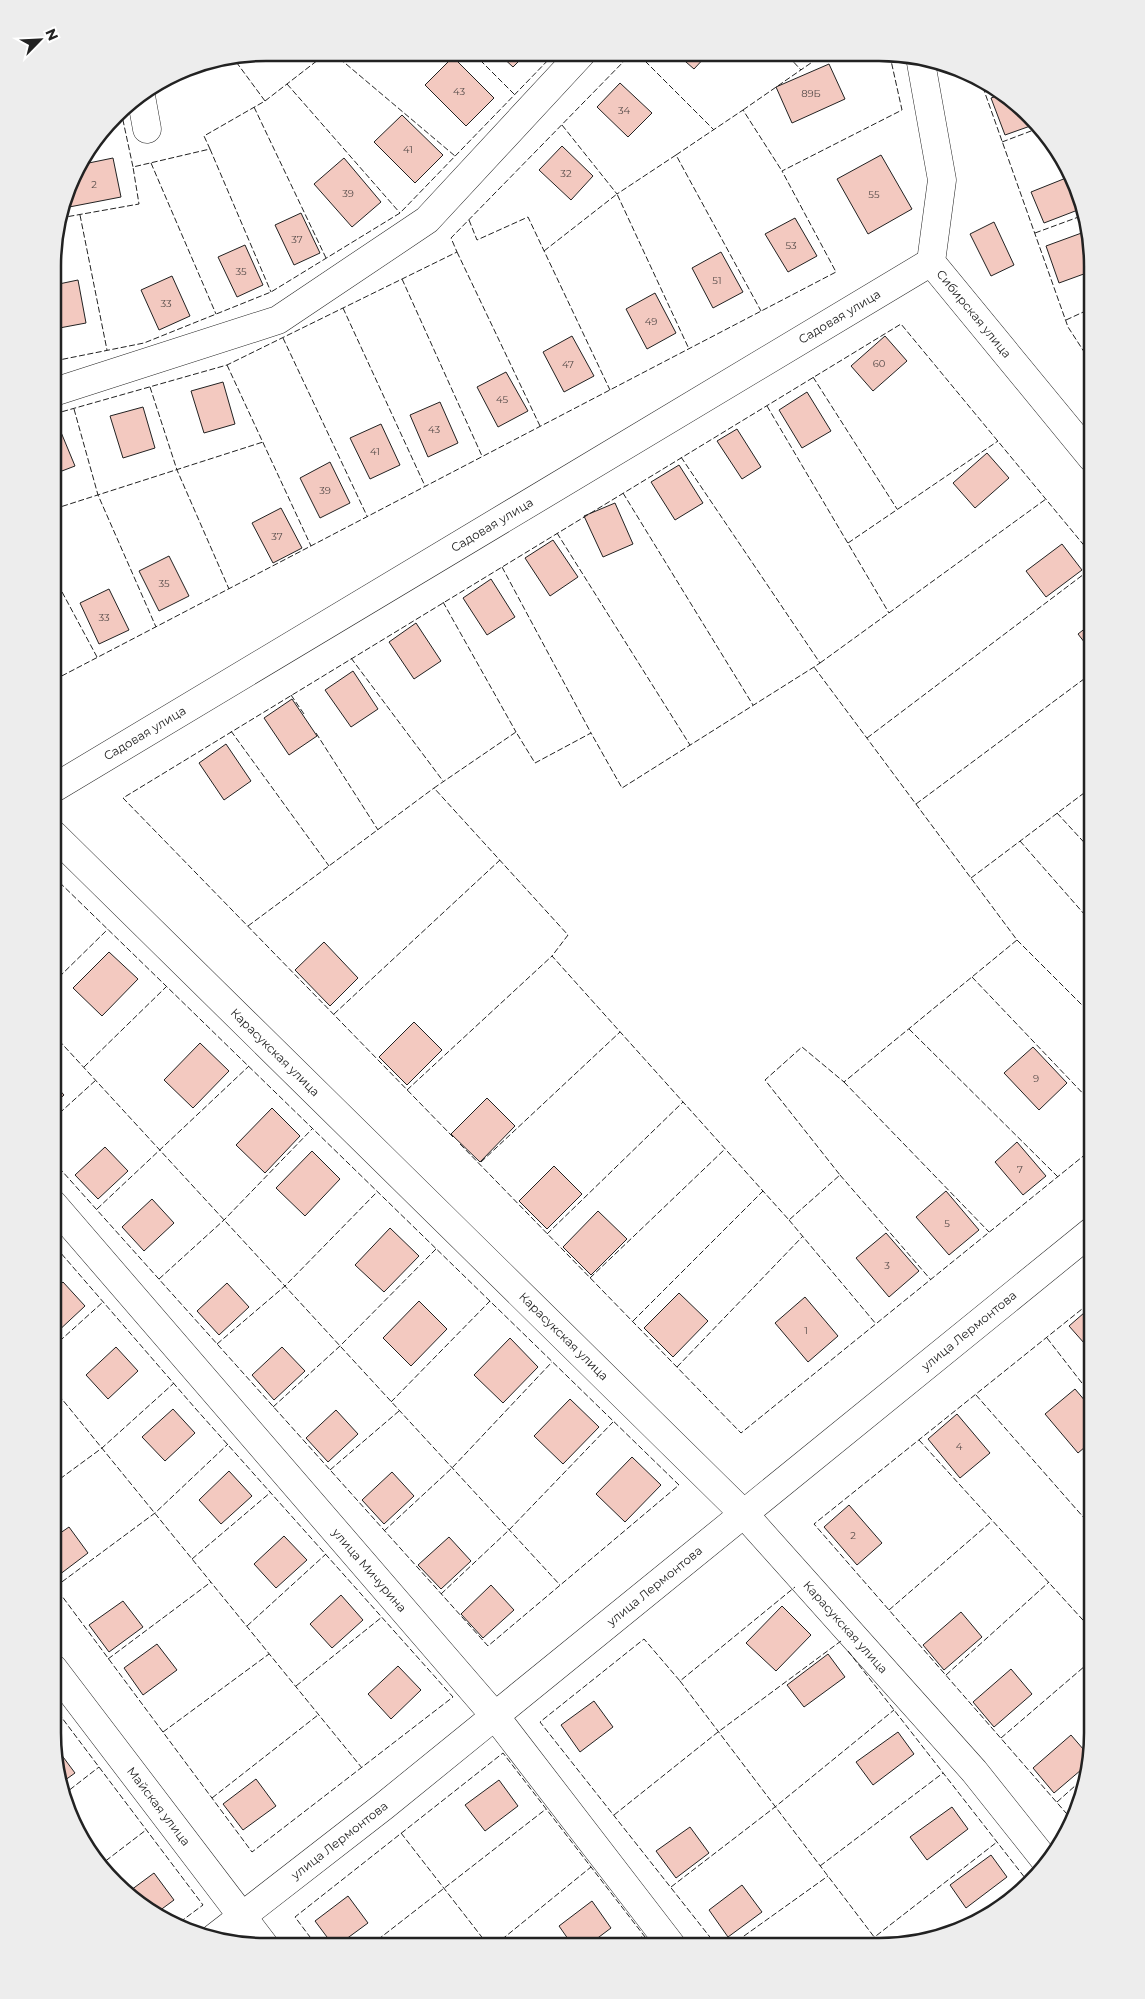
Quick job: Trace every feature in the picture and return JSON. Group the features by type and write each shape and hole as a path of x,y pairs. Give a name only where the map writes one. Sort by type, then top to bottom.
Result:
{"street":[{"path":"61,390 278,320 427,220 575,61"},
{"name":"Сибирская улица","path":"922,66 942,180 931,262 1084,448"},
{"path":"142,103 147,129"},
{"name":"Садовая улица","path":"61,784 931,262"},
{"name":"Карасукская улица","path":"61,842 744,1514 974,1771 1042,1857"},
{"name":"улица Мичурина","path":"61,1213 495,1716 666,1938"},
{"name":"улица Лермонтова","path":"221,1933 384,1806 1084,1238"},
{"name":"Майская улица","path":"61,1678 258,1937"}],"building":[{"path":"449,61 457,61 494,98 466,126 425,85"},
{"path":"507,61 519,61 513,67"},
{"path":"685,61 701,61 694,69"},
{"path":"829,64 845,99 792,123 776,87"},
{"path":"620,83 652,113 628,137 597,107"},
{"path":"994,97 1004,104 1029,127 1005,135 991,98"},
{"path":"402,115 443,155 415,183 374,142"},
{"path":"562,146 593,176 571,200 539,170"},
{"path":"881,155 912,209 868,234 837,179"},
{"path":"113,158 121,197 70,207 82,175 90,163"},
{"path":"344,158 381,202 352,227 314,184"},
{"path":"1064,179 1076,211 1044,223 1031,192"},
{"path":"301,213 320,253 294,265 275,225"},
{"path":"795,218 817,256 788,272 765,234"},
{"path":"994,222 1014,265 991,276 970,234"},
{"path":"1081,233 1084,274 1059,283 1046,246"},
{"path":"245,245 263,285 237,297 218,257"},
{"path":"721,252 743,292 713,308 692,268"},
{"path":"172,276 190,316 159,330 141,290"},
{"path":"78,280 86,323 61,328 61,284"},
{"path":"655,293 676,333 647,349 626,309"},
{"path":"572,336 594,376 564,392 543,352"},
{"path":"885,336 907,361 873,391 851,366"},
{"path":"506,372 528,411 498,427 477,387"},
{"path":"223,382 235,424 204,433 191,391"},
{"path":"807,392 831,431 802,448 779,410"},
{"path":"440,402 458,443 428,457 410,415"},
{"path":"143,407 155,448 123,458 110,416"},
{"path":"381,424 400,465 370,479 350,438"},
{"path":"737,429 761,467 742,479 717,441"},
{"path":"61,432 75,466 61,471"},
{"path":"987,453 1009,478 975,508 953,483"},
{"path":"330,462 350,503 320,518 300,478"},
{"path":"679,465 703,503 675,520 651,482"},
{"path":"615,503 633,544 603,557 584,516"},
{"path":"281,508 302,548 273,563 252,523"},
{"path":"553,540 578,577 550,596 525,558"},
{"path":"1062,544 1082,570 1046,597 1026,571"},
{"path":"169,556 189,596 159,611 139,571"},
{"path":"491,579 515,617 487,635 463,598"},
{"path":"109,589 129,630 99,644 80,603"},
{"path":"416,623 441,661 414,679 389,642"},
{"path":"1084,629 1084,642 1078,634"},
{"path":"353,671 378,709 351,727 325,690"},
{"path":"292,699 317,736 289,755 264,718"},
{"path":"226,744 251,781 224,800 199,763"},
{"path":"324,942 358,978 330,1006 295,970"},
{"path":"109,952 138,979 102,1016 73,988"},
{"path":"414,1022 442,1050 407,1085 379,1057"},
{"path":"200,1043 229,1071 193,1108 164,1080"},
{"path":"1033,1047 1067,1083 1039,1110 1004,1073"},
{"path":"487,1098 515,1126 480,1162 451,1134"},
{"path":"272,1108 300,1136 265,1173 236,1145"},
{"path":"1017,1142 1046,1176 1023,1195 995,1162"},
{"path":"105,1147 128,1171 98,1199 75,1175"},
{"path":"312,1151 340,1179 305,1216 276,1188"},
{"path":"554,1166 582,1194 547,1229 519,1201"},
{"path":"946,1191 979,1230 949,1255 916,1217"},
{"path":"152,1199 174,1223 144,1251 122,1227"},
{"path":"598,1211 627,1239 591,1275 563,1247"},
{"path":"390,1228 419,1256 384,1292 355,1265"},
{"path":"886,1233 919,1271 889,1297 856,1258"},
{"path":"63,1282 85,1306 61,1328 61,1284"},
{"path":"227,1283 249,1307 219,1335 197,1311"},
{"path":"679,1293 708,1321 673,1357 644,1328"},
{"path":"805,1297 838,1336 808,1362 775,1323"},
{"path":"419,1301 447,1329 411,1366 383,1338"},
{"path":"1084,1313 1084,1343 1069,1326"},
{"path":"510,1338 538,1367 503,1403 474,1375"},
{"path":"116,1347 138,1371 108,1399 86,1375"},
{"path":"282,1347 305,1371 274,1400 252,1375"},
{"path":"1075,1389 1084,1400 1084,1448 1078,1453 1045,1414"},
{"path":"570,1399 599,1427 563,1464 534,1436"},
{"path":"173,1409 195,1433 165,1461 142,1437"},
{"path":"336,1410 358,1434 328,1462 306,1438"},
{"path":"957,1414 990,1453 960,1478 928,1439"},
{"path":"632,1457 661,1485 625,1522 596,1494"},
{"path":"229,1471 252,1496 221,1524 199,1500"},
{"path":"392,1472 414,1496 384,1524 362,1500"},
{"path":"849,1505 882,1543 857,1565 824,1527"},
{"path":"69,1527 88,1553 61,1573 61,1532"},
{"path":"284,1536 307,1560 276,1588 254,1564"},
{"path":"449,1537 471,1561 441,1589 418,1565"},
{"path":"491,1585 514,1610 483,1638 461,1614"},
{"path":"341,1595 363,1620 332,1648 310,1624"},
{"path":"123,1601 143,1627 109,1652 89,1625"},
{"path":"782,1606 811,1635 776,1671 746,1643"},
{"path":"961,1612 982,1637 944,1670 923,1645"},
{"path":"157,1644 177,1670 143,1695 124,1668"},
{"path":"828,1654 845,1677 804,1707 787,1685"},
{"path":"398,1666 421,1690 391,1719 368,1694"},
{"path":"1011,1669 1032,1694 994,1727 973,1702"},
{"path":"594,1701 613,1727 580,1752 561,1725"},
{"path":"898,1732 914,1754 873,1785 856,1762"},
{"path":"1071,1735 1083,1749 1080,1770 1054,1793 1033,1768"},
{"path":"63,1756 75,1773 66,1779"},
{"path":"256,1779 276,1806 243,1830 223,1804"},
{"path":"499,1780 518,1806 485,1831 465,1805"},
{"path":"952,1807 968,1829 927,1860 910,1837"},
{"path":"690,1827 709,1853 676,1878 656,1851"},
{"path":"991,1855 1007,1877 966,1908 950,1885"},
{"path":"154,1873 174,1900 162,1909 133,1889"},
{"path":"742,1885 762,1912 728,1937 709,1910"},
{"path":"348,1896 368,1923 348,1938 328,1938 315,1921"},
{"path":"592,1901 611,1928 598,1938 567,1938 559,1926"}],"fence":[{"path":"265,101 317,61"},
{"path":"342,61 455,156"},
{"path":"481,61 515,95"},
{"path":"61,360 144,343 271,292 400,213 547,61"},
{"path":"61,412 227,365 457,252 451,238 624,61"},
{"path":"645,61 714,130"},
{"path":"793,61 801,70"},
{"path":"743,110 814,61"},
{"path":"61,676 836,272 782,171 902,110 891,62"},
{"path":"123,119 133,167 210,149 204,136 265,101 237,63"},
{"path":"287,84 400,213"},
{"path":"984,90 1068,327 1084,352"},
{"path":"254,107 326,258"},
{"path":"676,155 743,110 782,171"},
{"path":"562,125 617,194 676,155 761,311"},
{"path":"1002,142 1033,130"},
{"path":"210,149 271,292"},
{"path":"151,163 216,314"},
{"path":"67,217 139,204 133,167"},
{"path":"544,251 617,194 689,349"},
{"path":"80,215 107,350"},
{"path":"469,220 477,240 528,217 610,390"},
{"path":"1035,233 1078,217"},
{"path":"457,252 540,426"},
{"path":"402,279 482,456"},
{"path":"343,308 425,486"},
{"path":"1066,320 1084,312"},
{"path":"453,1137 123,798 901,324 1084,545"},
{"path":"283,338 367,516"},
{"path":"227,365 311,546"},
{"path":"813,377 897,509"},
{"path":"150,387 177,470 229,589"},
{"path":"767,406 889,613"},
{"path":"74,409 98,495 156,627"},
{"path":"848,543 998,441"},
{"path":"61,507 263,442"},
{"path":"681,457 820,663 622,788 591,733 535,763 516,732 434,788 568,935 552,956 789,1220 840,1175 765,1080 802,1047 844,1082 1017,940 814,667"},
{"path":"623,493 753,705"},
{"path":"820,663 1046,499"},
{"path":"557,533 690,745"},
{"path":"502,567 591,733"},
{"path":"867,738 1084,574"},
{"path":"61,590 97,657"},
{"path":"443,602 516,732"},
{"path":"351,658 443,781"},
{"path":"916,804 1084,679"},
{"path":"291,695 304,714"},
{"path":"231,731 329,866"},
{"path":"316,733 378,830"},
{"path":"248,926 434,788"},
{"path":"971,878 1084,793"},
{"path":"1057,813 1084,842"},
{"path":"1020,841 1084,914"},
{"path":"334,1014 500,860"},
{"path":"61,884 679,1485 488,1646 61,1170"},
{"path":"61,975 108,929"},
{"path":"1017,940 1084,1007"},
{"path":"407,1090 552,956"},
{"path":"972,977 1084,1095"},
{"path":"84,1067 166,987"},
{"path":"909,1029 1058,1177"},
{"path":"481,1162 620,1032"},
{"path":"61,1043 560,1585"},
{"path":"97,1209 249,1066"},
{"path":"61,1112 96,1080"},
{"path":"844,1082 989,1232"},
{"path":"547,1234 683,1102"},
{"path":"159,1279 224,1220 312,1129"},
{"path":"460,1144 741,1433 1084,1155"},
{"path":"590,1278 725,1149"},
{"path":"840,1175 931,1280"},
{"path":"633,1321 763,1191"},
{"path":"217,1344 285,1286 377,1192"},
{"path":"789,1220 876,1324"},
{"path":"677,1367 803,1236"},
{"path":"273,1407 340,1346 436,1249"},
{"path":"61,1253 195,1408 453,1697 252,1852 61,1595"},
{"path":"391,1402 490,1301"},
{"path":"61,1340 103,1302"},
{"path":"1067,1814 814,1524 1084,1307"},
{"path":"1047,1338 1084,1386"},
{"path":"384,1531 452,1468 552,1362"},
{"path":"61,1478 102,1448 174,1383"},
{"path":"976,1395 1084,1518"},
{"path":"61,1398 362,1768"},
{"path":"330,1470 399,1411"},
{"path":"441,1594 509,1530 613,1422"},
{"path":"919,1440 1084,1621"},
{"path":"61,1583 155,1513 228,1444"},
{"path":"192,1559 271,1492"},
{"path":"889,1610 992,1521"},
{"path":"247,1626 326,1554"},
{"path":"108,1659 211,1582"},
{"path":"946,1675 1049,1582"},
{"path":"711,1938 540,1722 644,1639 680,1681 795,1587"},
{"path":"296,1686 382,1617"},
{"path":"614,1815 718,1732 841,1641"},
{"path":"848,1651 1025,1877"},
{"path":"163,1732 269,1654"},
{"path":"1001,1738 1084,1667"},
{"path":"680,1681 875,1938"},
{"path":"671,1887 775,1807 894,1710"},
{"path":"212,1798 318,1715"},
{"path":"61,1717 203,1905 183,1920"},
{"path":"311,1938 295,1917 503,1753 646,1938"},
{"path":"69,1790 99,1767"},
{"path":"820,1866 943,1773"},
{"path":"1057,1802 1078,1784"},
{"path":"380,1938 546,1809"},
{"path":"106,1861 146,1830"},
{"path":"401,1833 483,1938"},
{"path":"873,1938 997,1842"},
{"path":"504,1938 591,1867"},
{"path":"741,1938 828,1876"},
{"path":"640,1938 644,1935"}]}
